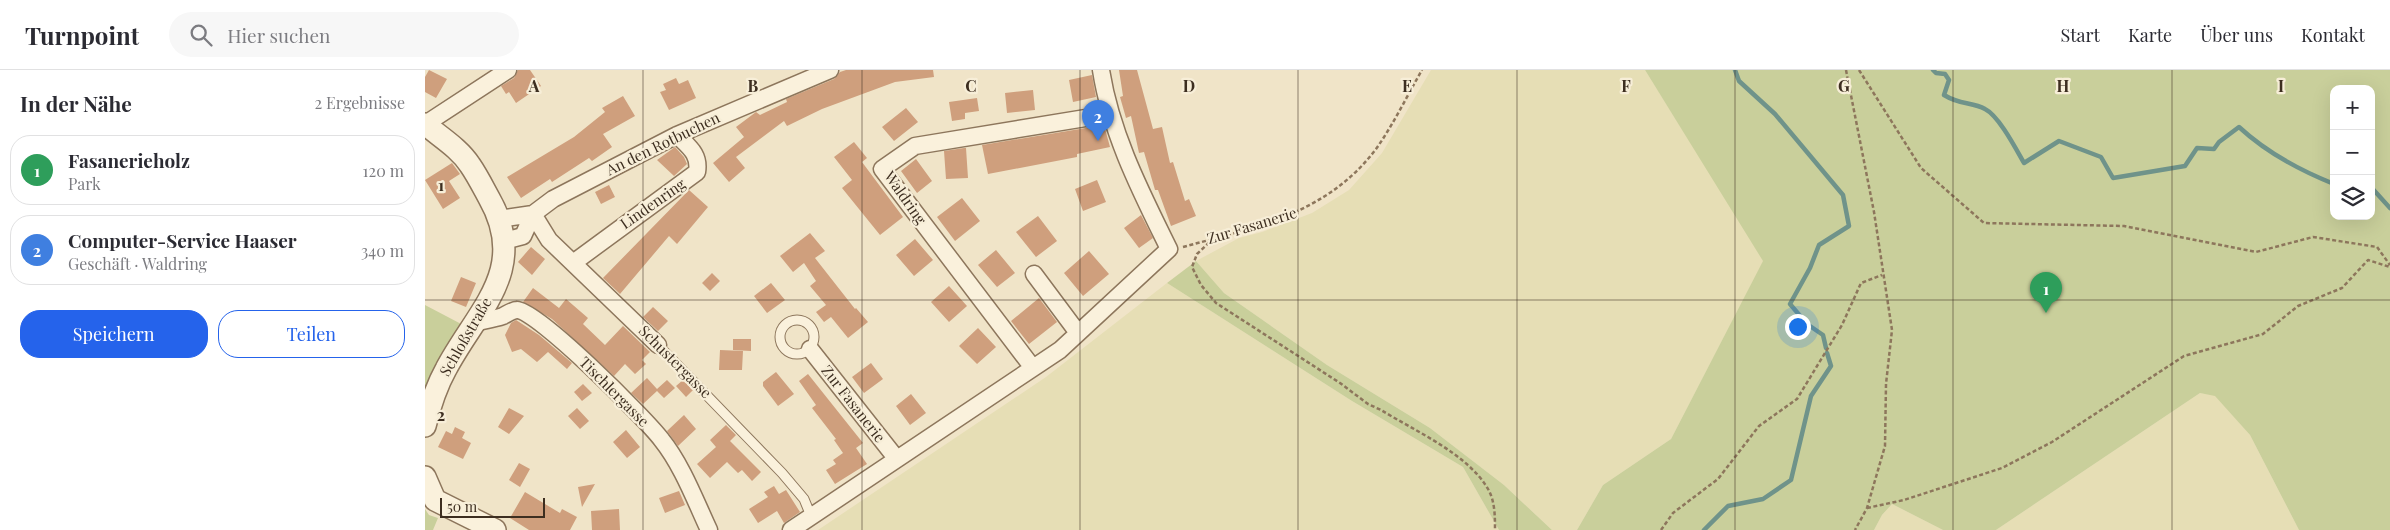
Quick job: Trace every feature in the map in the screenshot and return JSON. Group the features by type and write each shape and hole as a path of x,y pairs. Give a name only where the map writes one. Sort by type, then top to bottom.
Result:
{"street":[{"path":"426,125 508,70"},
{"name":"An den Rotbuchen","path":"498,219 533,214 553,199 677,136 830,70"},
{"path":"1101,70 1110,114 1136,183 1169,250"},
{"name":"Waldring","path":"1033,368 882,168 915,146 1110,114"},
{"name":"Schloßstraße","path":"425,426 431,404 446,369 477,322 495,286 503,261 504,241 493,205 469,164 454,148 426,125"},
{"name":"Lindenring","path":"573,263 697,172 699,162 696,154 677,136"},
{"path":"504,241 523,236 533,214"},
{"name":"Schustergasse","path":"533,214 549,240 658,345"},
{"name":"Zur Fasanerie","path":"791,530 1060,350 1169,250"},
{"path":"1034,274 1078,333"},
{"name":"Tischlergasse","path":"477,322 490,320 517,310 529,314 566,345 608,384 662,439 693,494 709,530"},
{"name":"Zur Fasanerie","path":"810,349 896,458"},
{"path":"425,477 435,500 495,530"}],"lane":[{"name":"Schustergasse","path":"658,345 782,473 804,499 811,516"}],"path":[{"name":"Zur Fasanerie","path":"1169,250 1264,225 1307,208 1345,184 1376,149 1422,70"},
{"path":"1846,70 1874,212 1891,330 1886,384 1885,446 1867,508 1855,530"},
{"path":"1859,70 1921,168 1984,223 2124,226 2255,252 2313,237 2377,247 2390,266"},
{"path":"1214,238 1197,254 1192,267 1208,296 1368,404 1387,413 1463,462 1479,476 1489,490 1493,502 1495,530"},
{"path":"1867,508 1904,500 2002,468 2053,442 2184,356 2263,334 2298,306 2342,288 2368,260 2390,266"},
{"path":"1661,530 1673,513 1718,479 1759,426 1797,399 1842,325 1861,283 1882,275"}],"shaded area":[{"path":"1431,70 1645,70 1764,260 1671,439 1603,485 1577,530 1552,530 1504,485 1430,428 1327,365 1224,293 1196,261 1239,238 1262,232 1312,213 1349,190 1382,153"},
{"path":"1167,283 1352,401 1463,467 1499,530 818,530 1046,377"},
{"path":"2200,393 2215,395 2250,435 2299,530 1996,530"},
{"path":"1892,504 1943,530 1874,530 1882,515"}],"green space":[{"path":"1645,70 2390,70 2390,530 2299,530 2250,435 2215,396 2200,393 1996,530 1943,530 1892,504 1882,515 1874,530 1577,530 1603,485 1671,439 1763,261"},
{"path":"1196,261 1224,293 1327,365 1430,428 1504,485 1552,530 1499,530 1463,467 1352,401 1167,283"},
{"path":"425,305 465,326 425,400"},
{"path":"425,509 429,515 438,518 433,530 425,530"}],"building":[{"path":"429,70 447,79 436,98 425,92 425,77"},
{"path":"518,70 530,70 541,86 516,103 509,92 506,94 501,86 514,78"},
{"path":"846,70 933,70 934,77 895,82 822,109 787,126 784,121 736,157 745,168 729,182 713,163 744,137 736,127 756,112 760,115 787,102 786,99 834,79 840,72"},
{"path":"1119,70 1137,70 1153,129 1162,127 1170,163 1173,162 1185,201 1189,199 1196,216 1171,226 1158,190 1155,190 1144,152 1139,153 1131,116 1126,118 1120,97 1123,96"},
{"path":"1092,75 1096,97 1073,102 1069,80"},
{"path":"676,78 679,84 688,80 696,98 669,110 660,92 666,90 663,84"},
{"path":"1033,90 1035,110 1007,113 1005,93"},
{"path":"623,96 635,116 603,134 612,147 592,161 589,158 552,182 550,179 521,198 507,177 574,137 605,112 602,108"},
{"path":"977,98 979,111 965,113 965,119 952,121 949,102"},
{"path":"906,108 918,122 894,141 882,127"},
{"path":"1104,125 1110,147 1077,154 1077,157 988,174 982,145"},
{"path":"854,142 867,158 862,162 903,217 880,235 842,188 852,180 834,157"},
{"path":"675,147 684,157 687,164 674,176 657,160"},
{"path":"966,148 968,178 946,179 944,151"},
{"path":"916,159 932,181 917,193 901,171"},
{"path":"452,163 460,174 449,181 460,198 443,209 425,180"},
{"path":"1097,180 1106,202 1083,211 1075,189"},
{"path":"609,185 615,197 601,204 595,192"},
{"path":"689,190 708,207 677,244 669,236 620,294 603,278"},
{"path":"962,198 980,221 955,241 937,217"},
{"path":"1141,215 1153,238 1139,248 1124,228"},
{"path":"1038,216 1057,241 1036,257 1016,232"},
{"path":"810,233 825,251 815,258 855,309 868,322 848,338 831,317 824,322 816,312 826,305 810,286 816,281 804,263 793,272 780,256"},
{"path":"915,239 933,260 914,276 896,255"},
{"path":"531,247 545,259 532,275 518,262"},
{"path":"996,250 1015,273 997,287 978,265"},
{"path":"1089,251 1109,274 1083,296 1064,273"},
{"path":"712,273 720,281 710,291 702,283"},
{"path":"461,277 476,283 466,307 451,301"},
{"path":"771,283 785,300 767,313 754,296"},
{"path":"949,286 967,306 949,322 931,302"},
{"path":"533,288 559,308 566,299 588,318 583,324 605,345 623,326 650,352 642,360 646,364 635,374 625,364 614,376 552,319 523,302"},
{"path":"1039,298 1057,322 1029,344 1011,321"},
{"path":"653,307 668,321 658,331 643,317"},
{"path":"516,320 539,335 572,363 567,369 548,352 537,362 521,349 512,352 505,335 511,323"},
{"path":"978,328 996,347 977,364 959,346"},
{"path":"733,339 751,339 751,351 733,350"},
{"path":"720,350 743,351 742,370 719,370"},
{"path":"871,363 883,379 864,393 852,377"},
{"path":"776,372 794,394 778,406 763,386 763,382"},
{"path":"808,374 863,443 856,448 867,464 835,484 826,470 836,464 833,460 843,453 834,440 836,439 812,408 816,405 799,381"},
{"path":"647,378 657,389 667,380 675,388 664,398 657,391 643,404 631,393"},
{"path":"683,380 693,390 686,397 676,386"},
{"path":"583,384 592,393 582,401 574,392"},
{"path":"911,394 926,413 910,425 896,406"},
{"path":"509,408 524,416 509,434 498,427"},
{"path":"577,408 589,421 580,429 568,416"},
{"path":"684,415 696,429 678,446 667,431"},
{"path":"726,425 736,435 730,441 761,472 752,481 742,470 738,473 727,462 710,478 697,464 716,447 710,440"},
{"path":"455,427 465,432 462,438 471,443 463,459 438,447 446,431 452,434"},
{"path":"626,430 640,447 627,458 613,442"},
{"path":"519,463 530,469 520,487 509,480"},
{"path":"595,484 582,507 578,487"},
{"path":"774,486 779,494 786,490 800,512 784,523 777,511 758,523 749,509 768,497 764,492"},
{"path":"679,491 685,505 665,513 659,498"},
{"path":"525,492 560,513 562,509 577,517 570,530 529,530 510,518"},
{"path":"619,509 620,530 592,530 591,511"}],"waterway":[{"path":"1735,70 1739,81 1775,114 1843,195 1849,226 1819,245 1810,268 1790,304 1807,324 1823,335 1826,348"},
{"path":"1933,70 1936,73 1945,74 1949,80 1944,95 1985,109 1996,118 2024,163 2059,141 2101,157 2113,178 2185,166 2197,148 2214,149 2219,142 2239,127 2261,145 2284,160 2330,182"},
{"path":"2375,191 2390,208"},
{"path":"1704,530 1728,506 1763,499 1791,480 1811,396 1831,366 1827,353"}],"place":[{"name":"Computer-Service Haaser","path":"1098,141"},
{"name":"Fasanerieholz","path":"2046,313"}]}
